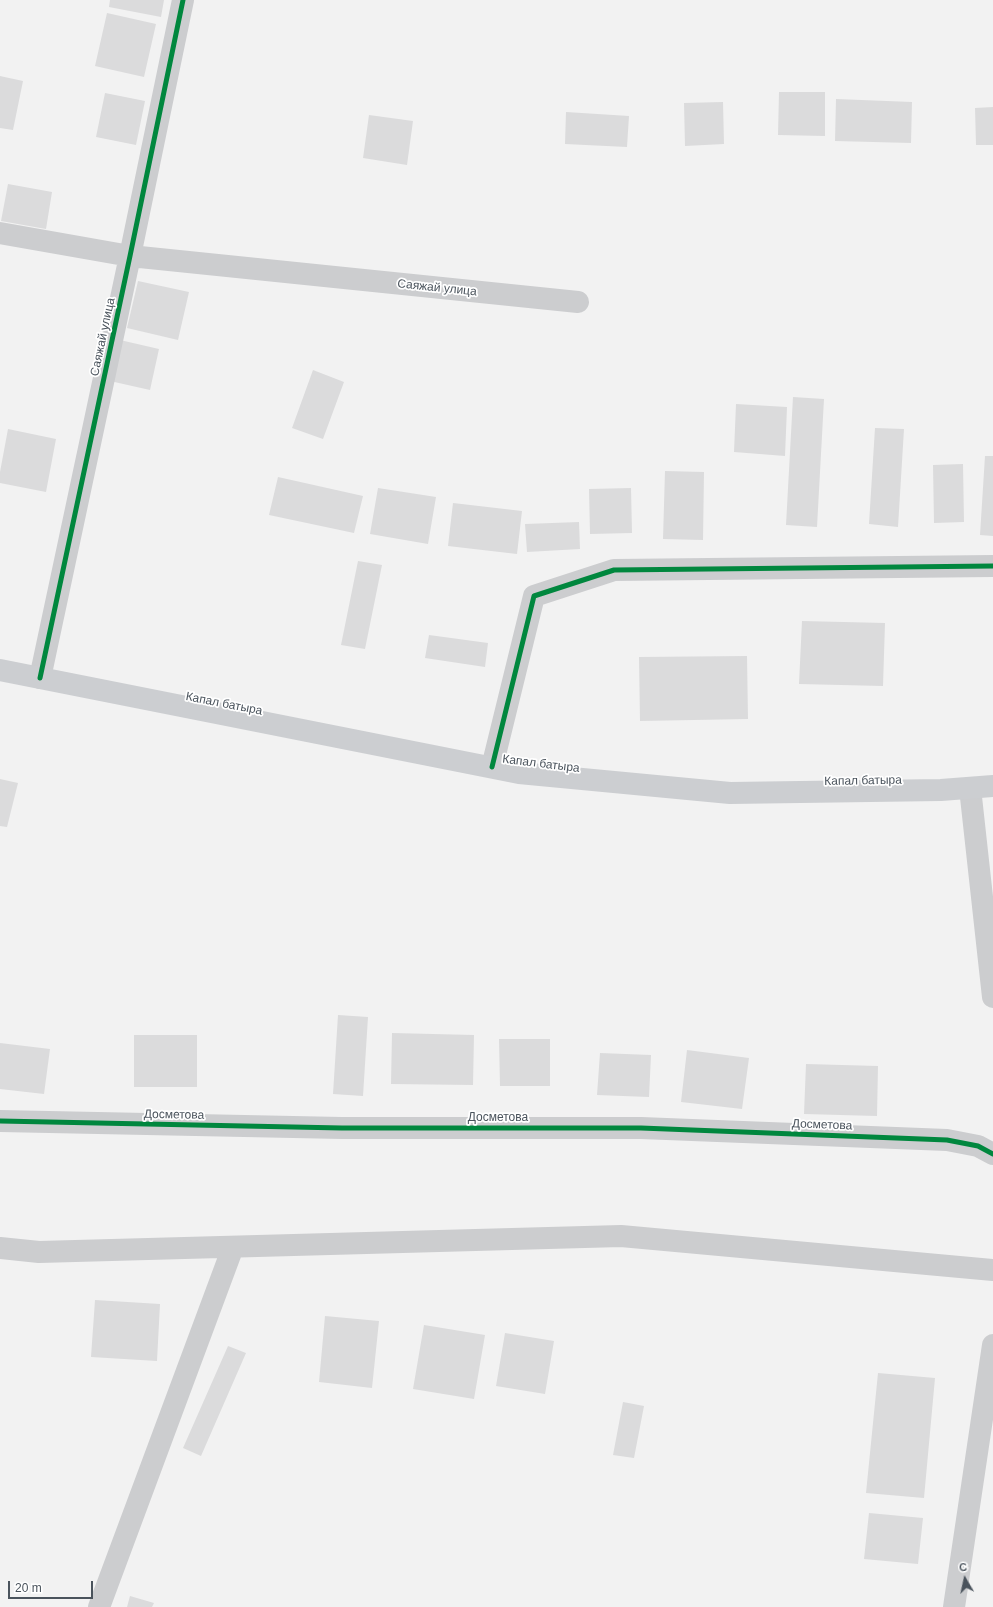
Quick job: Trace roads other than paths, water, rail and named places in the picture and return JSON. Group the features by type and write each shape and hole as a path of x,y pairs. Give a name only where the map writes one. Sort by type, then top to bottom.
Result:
{"main road":[{"name":"Капал батыра","path":"0,670 519,773 730,793 941,790 993,786"}],"street":[{"name":"Саяжай улица","path":"40,678 130,256 182,0"},
{"name":"Саяжай улица","path":"0,234 130,256 578,302"},
{"path":"492,767 534,596 614,570 993,566"},
{"path":"970,788 993,997"},
{"name":"Досметова","path":"0,1121 342,1128 642,1128 947,1140 978,1146 993,1154"},
{"path":"0,1248 39,1252 621,1236 993,1270"},
{"path":"98,1607 234,1247"},
{"path":"954,1607 993,1345"}]}
